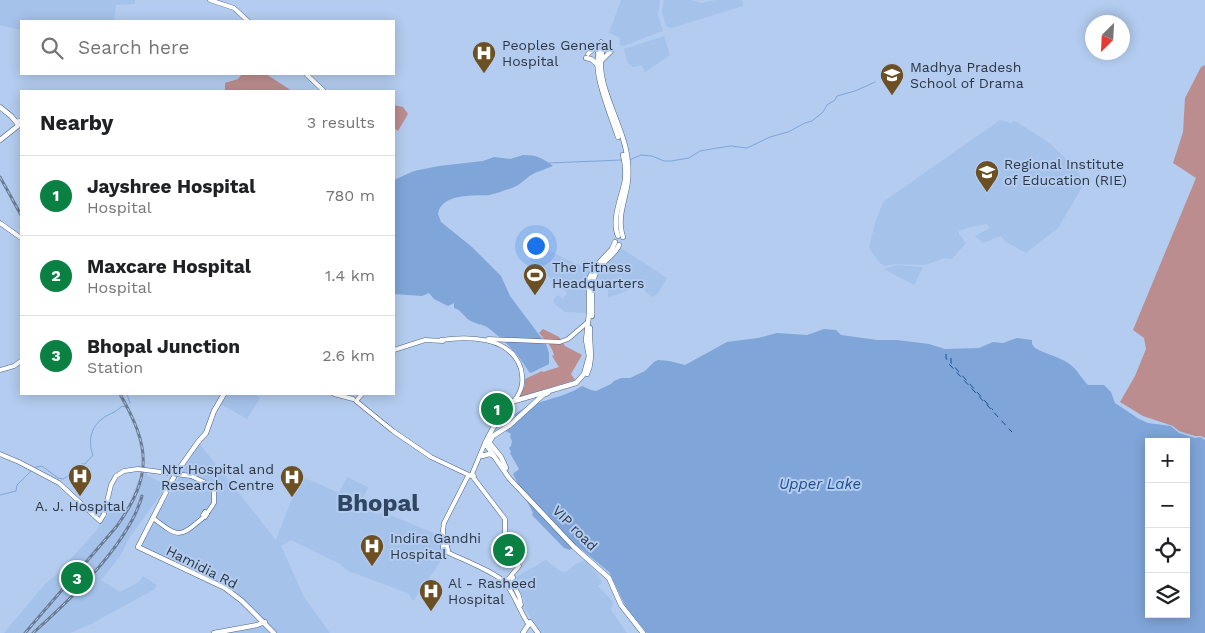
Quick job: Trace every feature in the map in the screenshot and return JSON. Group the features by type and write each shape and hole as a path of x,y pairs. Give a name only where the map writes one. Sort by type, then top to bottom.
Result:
{"main road":[{"path":"210,0 234,8 249,20"},
{"path":"216,0 236,7 249,20"},
{"path":"602,42 587,56 599,64 624,142 628,180 620,216 620,236 617,224 618,208 626,164"},
{"path":"599,64 612,51"},
{"path":"600,54 598,78 618,137"},
{"path":"308,75 324,90"},
{"path":"0,108 19,124 0,139"},
{"path":"0,223 20,237"},
{"path":"610,226 617,224"},
{"path":"448,550 442,530 450,510 472,476 487,442 510,425 543,395 577,385 586,376 592,358 589,340 593,279 598,268 618,244 596,265 590,275 586,342 589,356 581,378 576,382 508,404 493,428 472,476"},
{"path":"395,350 425,340 488,339 560,342 568,339 587,322"},
{"path":"481,340 498,343 506,349 519,365 522,374 522,388 514,401"},
{"path":"0,370 14,366 20,362"},
{"path":"223,395 214,411 206,433 176,473 139,546 231,590 247,602 275,633"},
{"path":"338,395 355,400 389,428 431,457 472,476 505,519 505,535 519,566 505,583"},
{"path":"355,400 360,395"},
{"path":"493,436 496,450"},
{"name":"VIP road","path":"487,442 496,450 510,477"},
{"name":"VIP road","path":"487,442 510,477 574,546 609,574 626,609 644,633"},
{"path":"0,453 27,464 67,486 91,513 101,520 110,485 116,476 124,471 138,469 191,476 200,480 214,491 215,500 206,514 188,528 172,532 154,518"},
{"path":"482,456 489,454 495,456"},
{"path":"444,538 442,545 447,552 501,579 520,603"},
{"path":"514,574 512,582 528,628 535,632"},
{"path":"214,633 264,623"},
{"path":"528,628 535,632"}],"shaded area":[{"path":"0,0 135,0 135,4 116,5 114,20 20,20 20,30 0,25"},
{"path":"621,0 660,0 658,15 663,31 623,46 620,45 619,37 609,33"},
{"path":"664,0 691,0 701,3 716,0 742,0 743,6 672,28 667,27 665,23 662,11"},
{"path":"664,36 670,55 645,72 641,65 633,67 627,62 624,49"},
{"path":"1205,65 1205,438 1179,431 1173,426 1143,416 1120,402 1135,376 1146,349 1144,338 1133,330 1196,178 1173,163 1183,132 1185,98 1201,67"},
{"path":"241,75 268,75 290,90 225,90 225,83 238,79"},
{"path":"395,105 403,107 408,114 398,131 395,129"},
{"name":"Regional Institute of Education (RIE)","path":"1000,120 1012,123 1013,121 1017,122 1048,142 1076,168 1084,184 1058,228 1026,253 1006,242 1001,236 983,243 975,236 990,228 987,224 959,231 959,234 966,243 952,259 945,258 925,265 895,264 885,266 880,263 869,248 875,223 883,202"},
{"path":"541,247 589,270 588,313 565,312 555,304 553,300 558,295 563,299 567,293 530,260"},
{"path":"621,248 667,278 658,293 652,297 644,290 647,287 644,284 608,298 608,288 593,289 596,276"},
{"path":"897,265 923,267 914,285 884,269"},
{"path":"543,329 559,337 565,346 582,355 571,374 575,380 519,397 525,385 525,379 542,371 559,367 552,356 554,355 552,349 539,333"},
{"path":"227,395 256,395 260,398 247,419 221,404"},
{"path":"198,442 276,540 296,488 303,477 339,493 347,477 368,487 361,503 368,506 375,514 385,513 443,537 443,547 448,548 447,552 413,601 408,593 348,571 340,564 291,540 281,546 304,597 330,633 214,633 253,629 264,623 234,594 137,546 173,489"},
{"path":"147,472 147,475 166,485 130,537 119,558 101,580 120,592 139,582 143,576 157,585 155,589 89,625 70,633 4,633 46,583 58,573 96,531 105,518 110,513 128,506 141,474"},
{"path":"546,560 560,571 566,572 585,560 599,576 602,583 598,586 613,602 611,610 627,633 541,633 525,609 524,599 514,584 514,578"}],"water":[{"path":"523,155 532,156 546,161 553,166 531,175 515,187 498,193 452,199 440,207 438,214 441,222 472,247 501,276 510,296 546,344 549,353 549,364 531,373 505,342 487,327 469,320 454,308 454,303 448,306 434,299 429,293 422,296 395,294 395,180 414,171 439,166 483,161 494,157 510,159"},
{"name":"Upper Lake","path":"824,329 836,330 841,335 929,344 945,349 979,348 993,342 1003,343 1017,338 1032,340 1035,348 1064,360 1072,366 1088,385 1104,385 1111,392 1115,403 1139,419 1148,423 1171,426 1179,433 1195,438 1200,437 1205,440 1205,633 647,633 626,607 609,572 575,544 570,550 564,548 532,515 533,513 513,474 519,469 510,453 511,434 506,431 505,427 508,420 517,418 514,415 529,406 574,391 582,386 596,391 621,378 630,378 645,371 658,360 685,365 727,342 758,338 777,333 807,335"}],"waterway":[{"path":"629,160 641,155 671,161 689,158 700,151 717,148 731,146 747,148 812,121 837,96 855,91 875,82"},
{"path":"549,163 622,160"},
{"path":"127,395 130,403"},
{"path":"36,467 42,466 58,478 63,479 79,469 81,464 85,464 93,455 90,441 98,423 122,406 126,407"},
{"path":"0,495 16,491 17,485 31,471"}],"ferry route":[{"path":"946,354 949,364 1012,432"},
{"path":"951,358 951,363 993,410"}],"railway":[{"path":"0,177 20,213"},
{"path":"25,633 117,526 137,491 142,476 142,446 130,413 121,395"},
{"path":"33,633 80,588 111,552 125,533 142,496"}],"place":[{"name":"Peoples General Hospital","path":"484,74"},
{"name":"Madhya Pradesh School of Drama","path":"892,96"},
{"name":"Regional Institute of Education (RIE)","path":"987,193"},
{"name":"The Fitness Headquarters","path":"535,296"},
{"name":"Jayshree Hospital","path":"497,409"},
{"name":"A. J. Hospital","path":"80,497"},
{"name":"Ntr Hospital and Research Centre","path":"292,498"},
{"name":"Maxcare Hospital","path":"509,550"},
{"name":"Indira Gandhi Hospital","path":"372,567"},
{"name":"Bhopal Junction","path":"77,578"},
{"name":"Al - Rasheed Hospital","path":"431,612"}],"district":[{"name":"Bhopal","path":"378,503"}]}
